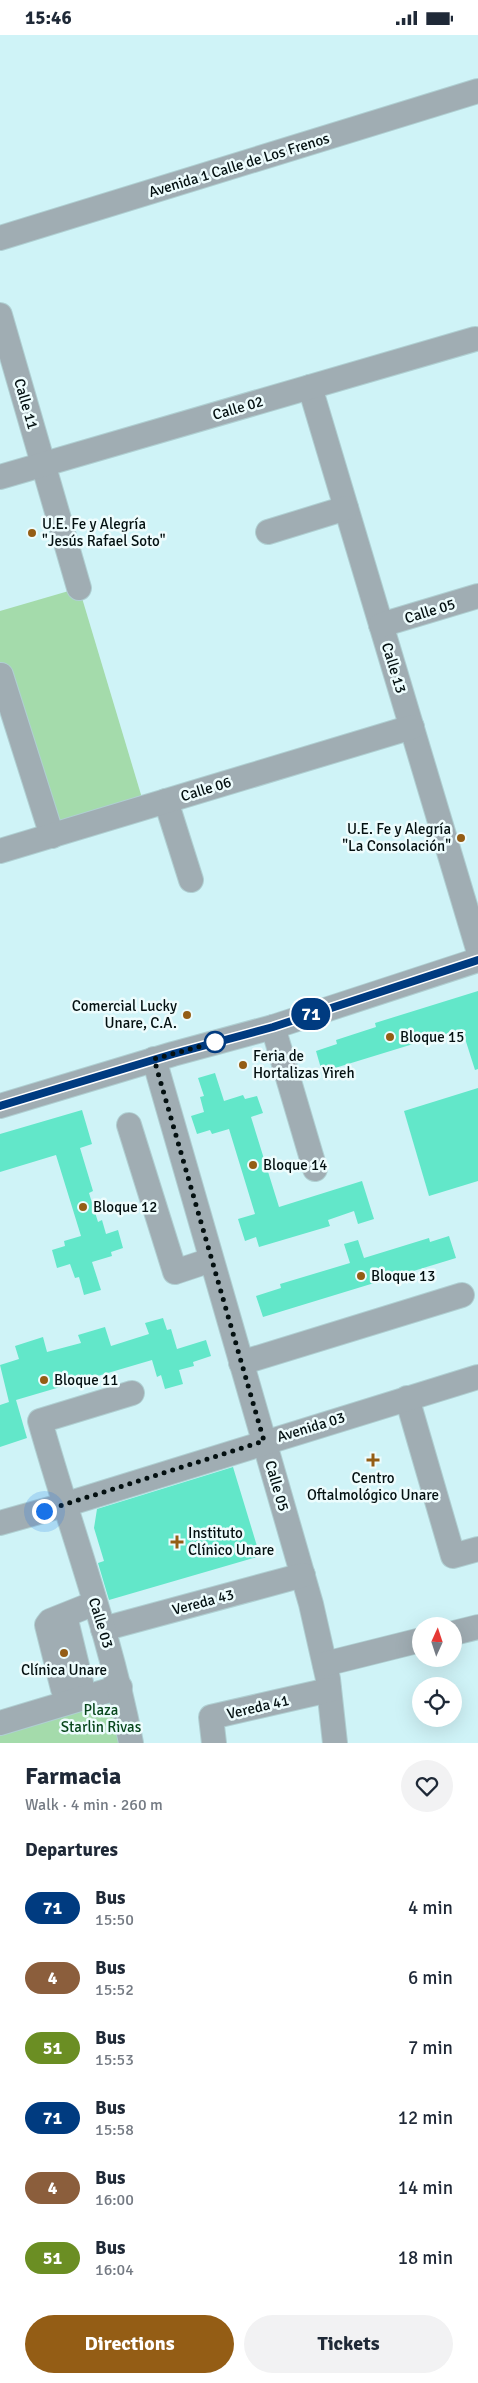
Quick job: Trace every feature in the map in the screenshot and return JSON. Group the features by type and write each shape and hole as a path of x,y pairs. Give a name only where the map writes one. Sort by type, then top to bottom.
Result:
{"street":[{"name":"Avenida 1 Calle de Los Frenos","path":"0,238 478,91"},
{"name":"Calle 11","path":"0,315 79,588"},
{"name":"Calle 02","path":"0,477 475,339"},
{"name":"Calle 13","path":"310,387 478,949"},
{"path":"268,532 346,508"},
{"name":"Calle 05","path":"381,625 478,596"},
{"path":"1,675 52,835"},
{"name":"Calle 06","path":"0,851 412,727"},
{"path":"166,801 191,881"},
{"path":"0,1106 154,1059 273,1027 478,960"},
{"path":"273,1027 315,1169"},
{"name":"Calle 05","path":"154,1059 303,1575 329,1690 335,1743"},
{"path":"129,1125 175,1271 211,1260"},
{"path":"241,1363 462,1295"},
{"name":"Avenida 03","path":"0,1523 478,1377"},
{"name":"Calle 03","path":"131,1743 120,1687 40,1421 132,1393"},
{"path":"407,1398 453,1556 478,1549"},
{"name":"Vereda 43","path":"103,1629 303,1575"},
{"path":"65,1616 95,1603"},
{"path":"462,1631 478,1627"},
{"path":"324,1664 412,1642"},
{"path":"0,1723 120,1687"},
{"name":"Vereda 41","path":"214,1743 211,1717 329,1690"}],"green space":[{"path":"79,588 145,808 52,836 0,701 0,611"},
{"name":"Plaza Starlin Rivas","path":"120,1687 131,1743 0,1743 0,1723"}],"building":[{"name":"Bloque 15","path":"478,991 478,1069 475,1070 462,1029 322,1072 316,1051 337,1044 336,1040 376,1027 375,1023"},
{"name":"Bloque 14","path":"215,1073 224,1101 243,1095 245,1099 257,1096 263,1113 251,1117 279,1207 362,1181 374,1219 358,1224 354,1211 328,1220 330,1226 259,1247 256,1237 245,1241 238,1219 255,1214 229,1129 212,1134 210,1130 197,1134 191,1116 204,1112 200,1097 204,1096 198,1078"},
{"path":"478,1088 478,1181 429,1196 404,1111"},
{"name":"Bloque 12","path":"82,1110 92,1144 80,1148 93,1191 89,1193 98,1222 102,1220 106,1234 118,1230 123,1248 111,1252 112,1256 92,1262 101,1290 84,1295 79,1277 75,1278 70,1264 57,1268 52,1250 65,1246 64,1241 81,1236 56,1155 0,1172 0,1134"},
{"name":"Bloque 13","path":"449,1236 456,1258 263,1317 256,1296 281,1288 280,1284 350,1263 344,1244 358,1240 364,1258 429,1238 430,1242"},
{"name":"Bloque 11","path":"163,1318 167,1330 171,1329 177,1349 206,1340 211,1356 193,1362 194,1366 179,1370 183,1384 165,1389 161,1375 157,1377 152,1360 16,1400 27,1438 0,1447 0,1405 9,1402 0,1365 19,1359 15,1346 43,1337 47,1352 81,1343 78,1335 105,1327 111,1346 149,1334 145,1323"},
{"name":"Instituto Clínico Unare","path":"233,1467 260,1556 109,1600 98,1563 104,1561 94,1528 97,1509"}],"bus line":[{"name":"71","path":"0,1106 173,1054 273,1027 478,960"}],"place":[{"name":"U.E. Fe y Alegría \"Jesús Rafael Soto\"","path":"32,533"},
{"name":"U.E. Fe y Alegría \"La Consolación\"","path":"461,838"},
{"name":"Comercial Lucky Unare, C.A.","path":"187,1015"},
{"name":"Bloque 15","path":"390,1037"},
{"name":"Feria de Hortalizas Yireh","path":"243,1065"},
{"name":"Bloque 14","path":"253,1165"},
{"name":"Bloque 12","path":"83,1207"},
{"name":"Bloque 13","path":"361,1276"},
{"name":"Bloque 11","path":"44,1380"},
{"name":"Centro Oftalmológico Unare","path":"373,1460"},
{"name":"Instituto Clínico Unare","path":"177,1542"},
{"name":"Clínica Unare","path":"64,1653"}],"route":[{"path":"44,1511 264,1441 154,1059 223,1040 215,1042"}]}
